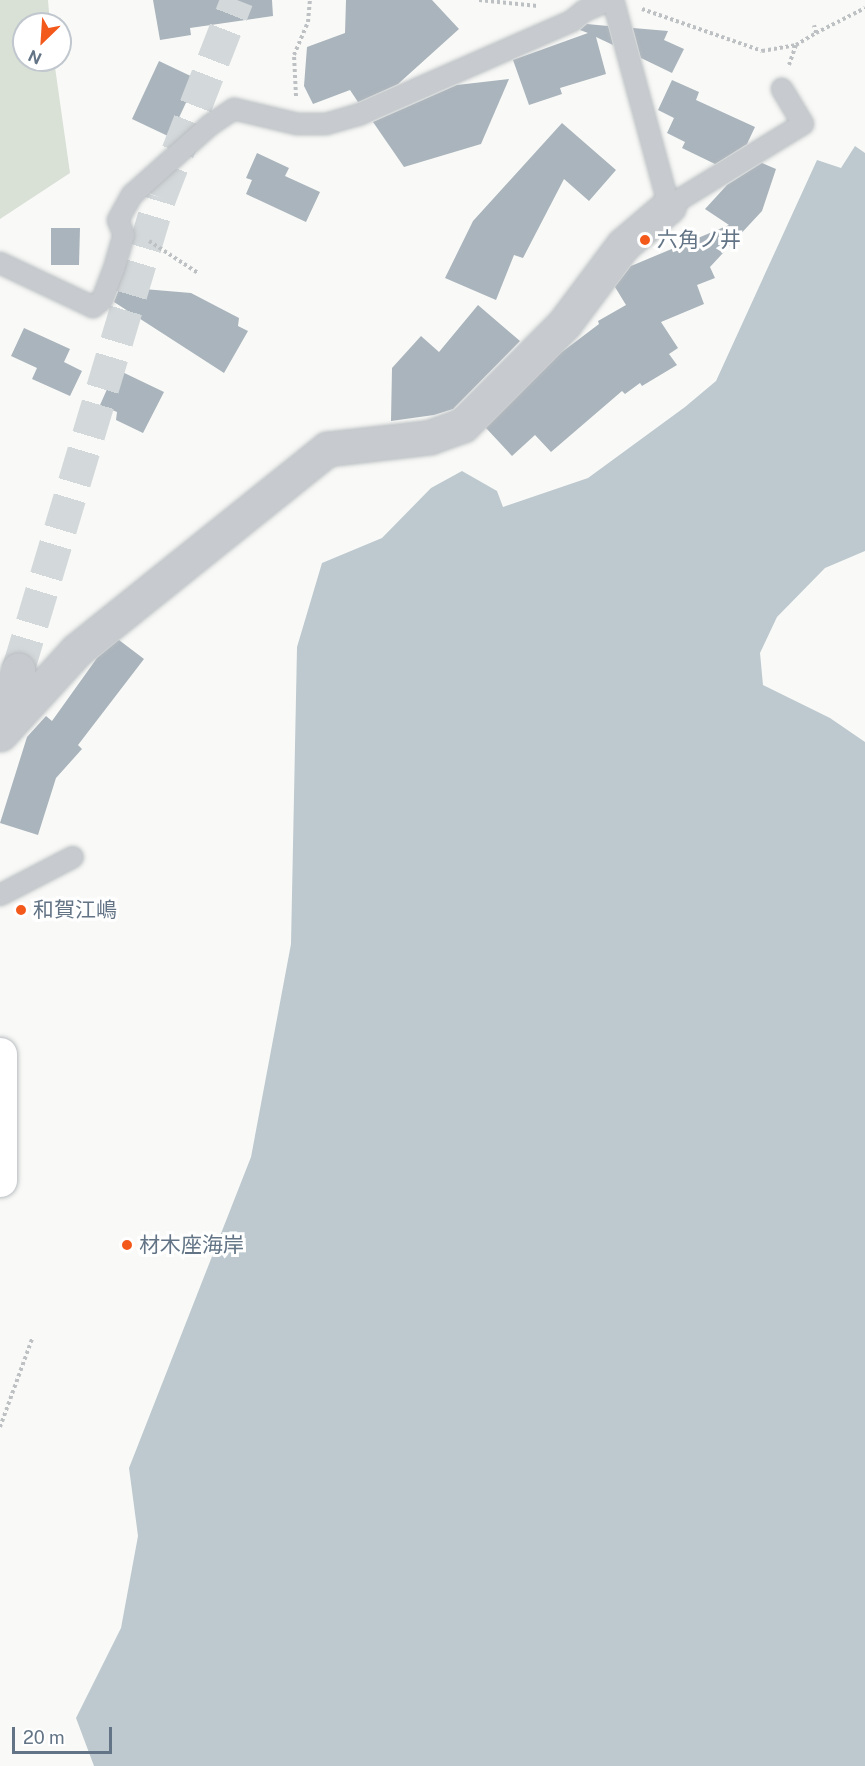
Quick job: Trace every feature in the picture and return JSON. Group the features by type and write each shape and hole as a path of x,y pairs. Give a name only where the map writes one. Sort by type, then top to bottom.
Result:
{"highway":[{"path":"0,1054 0,1180"}],"street":[{"path":"0,733 77,650 327,449 430,437 464,425 564,324 623,246 669,206"},
{"path":"0,733 18,670"}],"lane":[{"path":"0,263 93,307 102,300 114,269 124,235 118,220 132,195 210,125 234,109 297,124 326,124 358,115 572,21 584,11 612,0 669,206 803,124 782,89"},
{"path":"0,895 73,857"}],"path":[{"path":"297,124 294,55 308,22 310,0"},
{"path":"479,0 584,11"},
{"path":"638,8 762,51 796,45 865,8"},
{"path":"814,25 816,33"},
{"path":"782,89 796,45"},
{"path":"118,220 198,273"},
{"path":"0,1427 32,1339"}],"shaded area":[{"path":"0,0 48,0 49,12 12,12 12,72 56,72 70,173 0,219"},
{"path":"855,146 865,153 865,551 825,568 777,617 760,653 763,685 830,718 865,742 865,1766 94,1766 76,1718 121,1628 138,1536 129,1468 251,1157 291,944 297,647 322,563 382,538 431,488 462,471 497,491 503,507 588,478 685,407 716,381 817,160 841,168"}],"building":[{"path":"153,0 272,0 273,16 190,28 191,35 160,40"},
{"path":"346,0 432,0 459,29 398,84 358,102 350,90 313,104 304,86 307,47 345,33"},
{"path":"587,24 608,26 613,45 596,37 606,74 560,88 562,94 529,105 513,60 588,33 580,30"},
{"path":"633,28 668,31 664,40 684,49 672,73 641,58"},
{"path":"159,61 197,79 170,137 132,119"},
{"path":"509,79 481,144 404,167 373,122 457,85"},
{"path":"672,80 699,92 696,100 755,127 747,144 715,164 682,148 685,142 667,133 674,118 658,110"},
{"path":"562,123 616,170 589,201 564,179 523,258 514,255 496,300 445,278 473,221"},
{"path":"257,153 289,168 285,176 320,192 306,222 246,194 252,180 246,178"},
{"path":"762,163 776,169 762,211 710,267 715,278 697,285 704,304 661,322 678,348 669,354 677,365 642,386 640,383 625,394 622,391 551,452 535,435 512,456 486,428 562,352 599,324 598,321 626,305 615,287 631,266 729,225 705,209 727,185"},
{"path":"51,228 80,228 79,265 51,265"},
{"path":"120,287 191,293 239,318 238,326 248,331 224,373 114,302"},
{"path":"478,305 520,341 453,409 434,415 391,421 392,368 421,336 439,352"},
{"path":"24,328 70,349 64,362 82,371 70,396 32,379 37,368 11,356"},
{"path":"116,369 164,392 143,433 116,420 117,412 100,405"},
{"path":"119,640 144,659 78,745 82,749 56,778 38,835 0,823 27,737 46,716 52,721 97,658"}],"tunnel":[{"path":"18,670 160,197 237,0"}],"place":[{"name":"六角ノ井","path":"645,240"},
{"name":"和賀江嶋","path":"21,910"},
{"name":"材木座海岸","path":"127,1245"}]}
